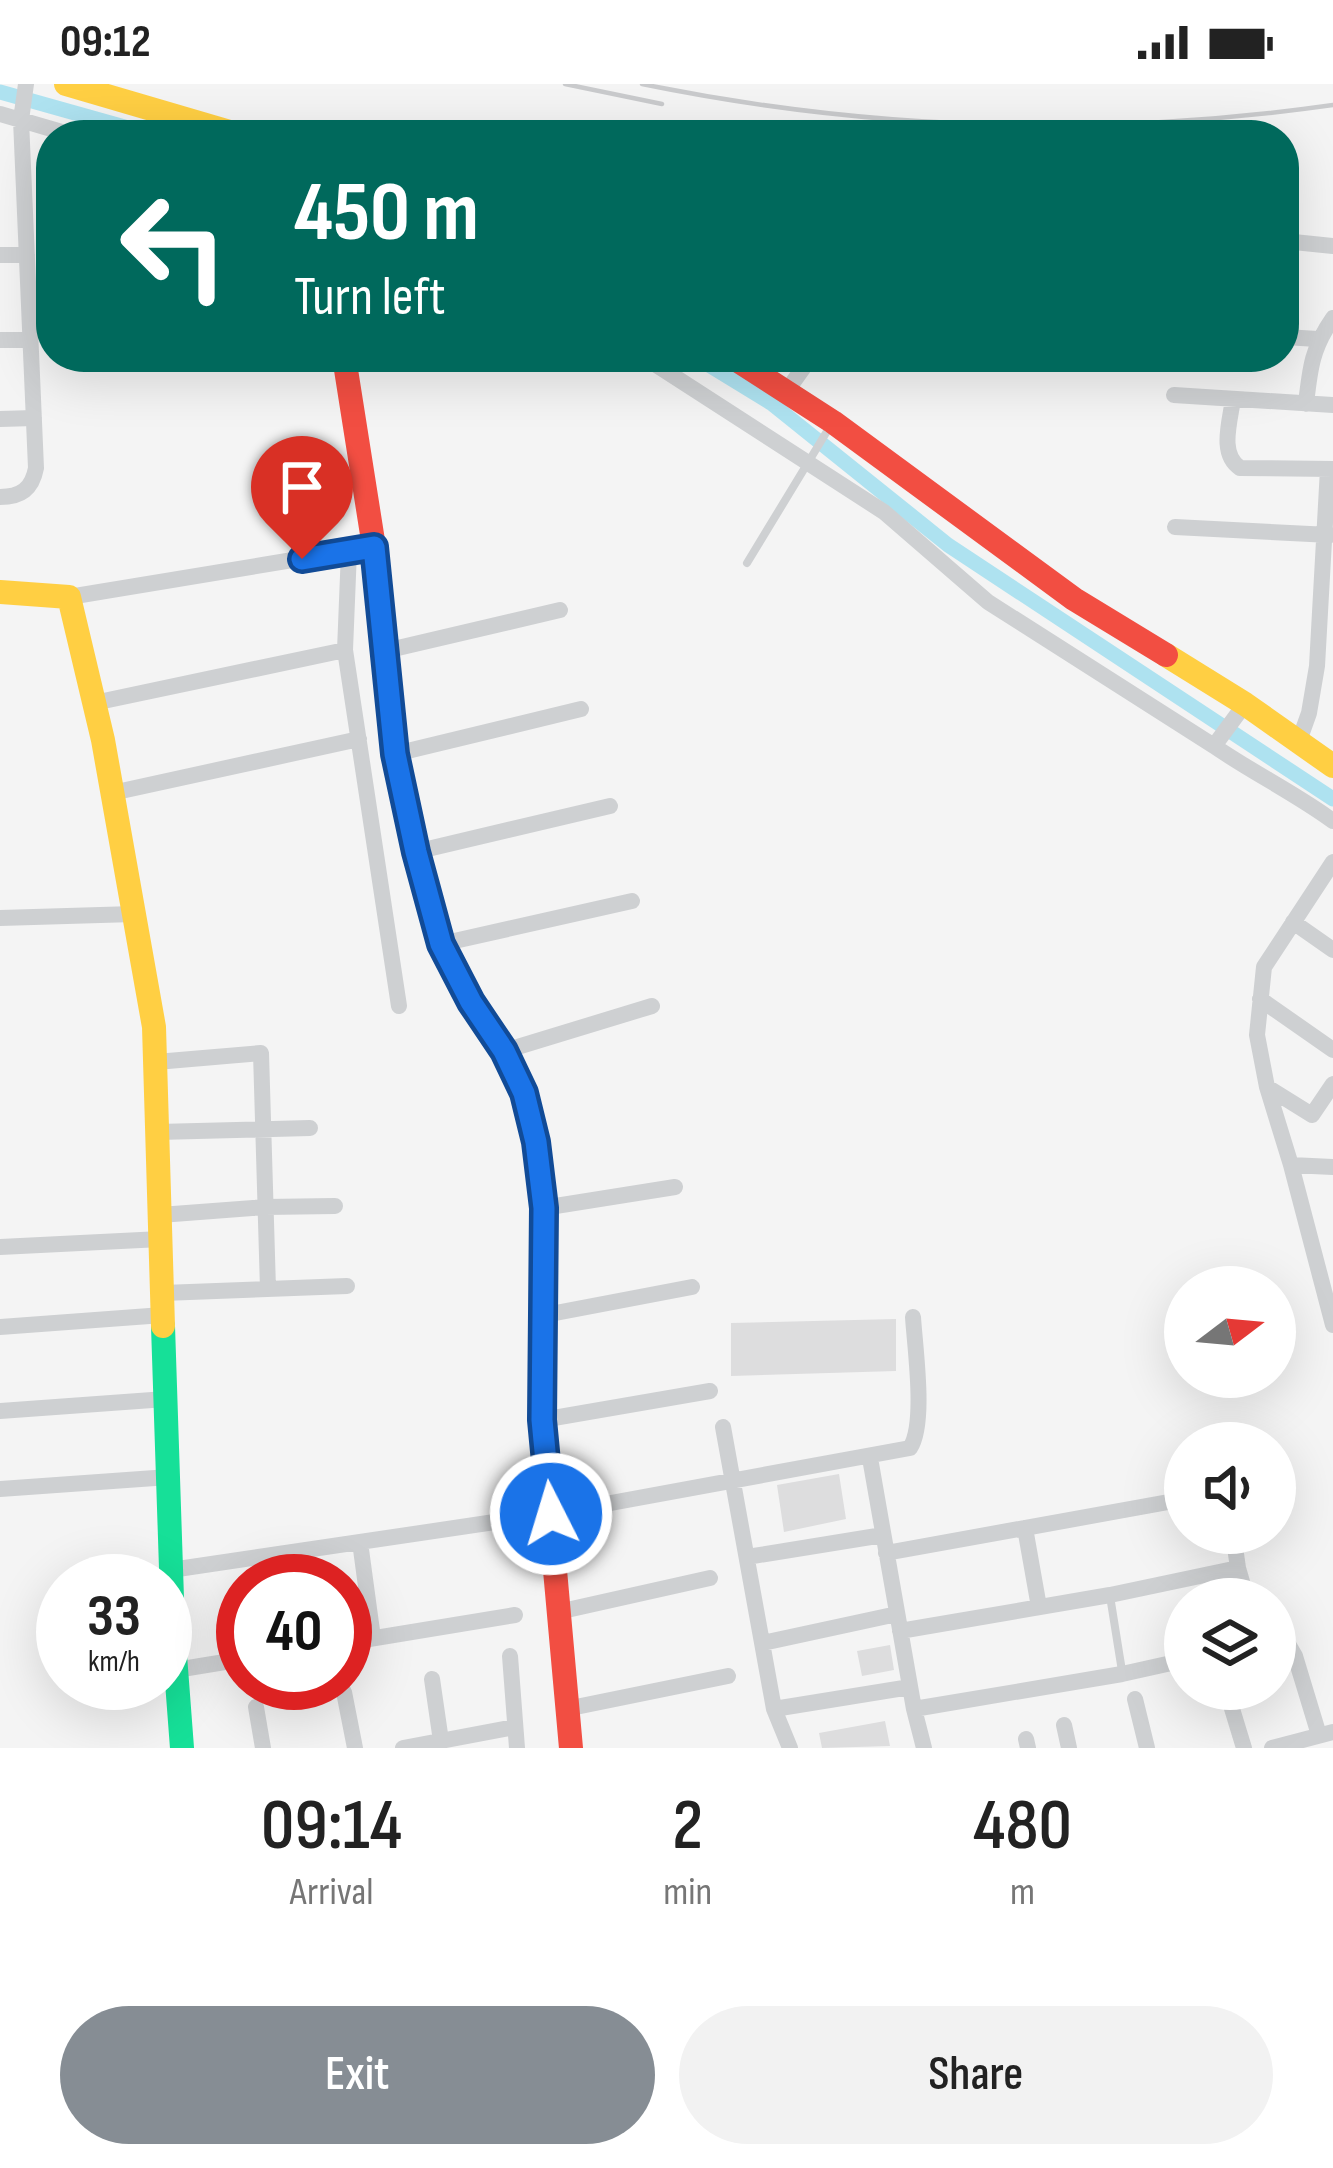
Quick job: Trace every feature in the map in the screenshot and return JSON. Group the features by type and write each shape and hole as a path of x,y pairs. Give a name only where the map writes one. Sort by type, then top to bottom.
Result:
{"street":[{"path":"0,497 26,491 34,481 22,113 26,84"},
{"path":"66,84 189,120"},
{"path":"0,114 22,113 38,120"},
{"path":"1299,243 1333,246"},
{"path":"0,256 27,256"},
{"path":"1306,404 1310,363 1318,339 1333,318"},
{"path":"1299,338 1318,339"},
{"path":"0,340 30,340"},
{"path":"1310,363 1333,363"},
{"path":"345,372 361,549 386,651 395,754 416,852 441,944 504,1051 524,1093 536,1142 544,1208 542,1420 571,1748"},
{"path":"670,372 812,455 988,602 1219,740 1238,764 1296,794 1333,821"},
{"path":"755,372 1074,599 1242,708 1304,727 1333,766"},
{"path":"786,392 800,372"},
{"path":"1174,395 1333,405"},
{"path":"1233,399 1227,454 1232,463 1240,468 1330,469 1325,666 1304,727"},
{"path":"0,419 34,418"},
{"path":"1175,527 1328,535"},
{"path":"0,592 69,598 361,549"},
{"path":"361,549 345,650 399,1006"},
{"path":"69,598 112,793 154,1027 171,1554"},
{"path":"386,651 560,610"},
{"path":"94,703 345,650"},
{"path":"1219,740 1242,708"},
{"path":"395,754 581,710"},
{"path":"112,793 358,739"},
{"path":"416,852 610,806"},
{"path":"1333,862 1264,968 1257,1034 1267,1087 1333,1325"},
{"path":"441,944 632,901"},
{"path":"0,918 134,914"},
{"path":"1293,922 1333,950"},
{"path":"1261,999 1333,1050"},
{"path":"504,1051 652,1006"},
{"path":"155,1062 261,1053 268,1289"},
{"path":"1267,1087 1312,1115 1333,1084"},
{"path":"158,1132 310,1128"},
{"path":"1292,1165 1333,1167"},
{"path":"544,1208 675,1187"},
{"path":"0,1246 160,1227 265,1207 335,1206"},
{"path":"1313,1248 1333,1250"},
{"path":"0,1327 268,1289 347,1286"},
{"path":"544,1315 692,1287"},
{"path":"551,1514 910,1448 917,1438 913,1317"},
{"path":"542,1420 710,1391"},
{"path":"0,1412 166,1399"},
{"path":"723,1427 774,1709 790,1748"},
{"path":"869,1458 924,1748"},
{"path":"0,1489 169,1478"},
{"path":"747,1557 1025,1528 1164,1502"},
{"path":"192,1567 508,1520"},
{"path":"1025,1528 1039,1607"},
{"path":"360,1542 374,1638 515,1615"},
{"path":"1236,1554 1241,1578"},
{"path":"763,1643 1039,1607 1238,1568"},
{"path":"558,1612 710,1578"},
{"path":"510,1656 517,1748"},
{"path":"1272,1748 1326,1734 1296,1659"},
{"path":"914,1708 1164,1664"},
{"path":"566,1709 728,1676"},
{"path":"432,1679 442,1741"},
{"path":"774,1709 910,1687"},
{"path":"1135,1699 1147,1748"},
{"path":"179,1710 182,1748"},
{"path":"257,1710 263,1748"},
{"path":"348,1710 355,1748"},
{"path":"1232,1710 1244,1748"},
{"path":"1064,1725 1070,1748"},
{"path":"403,1748 515,1726"}],"lane":[{"path":"747,563 831,426"},
{"path":"1110,1595 1122,1673"}],"building":[{"path":"896,1319 896,1371 731,1376 731,1323"},
{"path":"839,1474 846,1519 784,1532 777,1485"},
{"path":"890,1645 894,1670 862,1676 857,1651"},
{"path":"885,1721 890,1746 822,1748 819,1733"}],"waterway":[{"path":"0,92 100,120"},
{"path":"720,372 771,403 948,545 1333,799"}],"railway":[{"path":"565,84 662,104"},
{"path":"642,84 814,112 901,120"},
{"path":"1189,120 1333,105"}],"traffic: fast":[{"path":"413,843 442,942 469,998 519,1080 535,1135 543,1223 545,1459"},
{"path":"163,1326 173,1629 182,1748"}],"traffic: slow":[{"path":"66,84 189,120"},
{"path":"0,592 69,597 103,740 154,1027 163,1326"},
{"path":"1166,655 1333,766"}],"traffic: jam":[{"path":"346,372 374,547 395,754 413,843"},
{"path":"755,372 833,422 1074,599 1166,655"},
{"path":"545,1459 571,1748"}],"route":[{"path":"302,559 374,547 395,754 441,944 524,1093 544,1208 542,1420 551,1514"}]}
